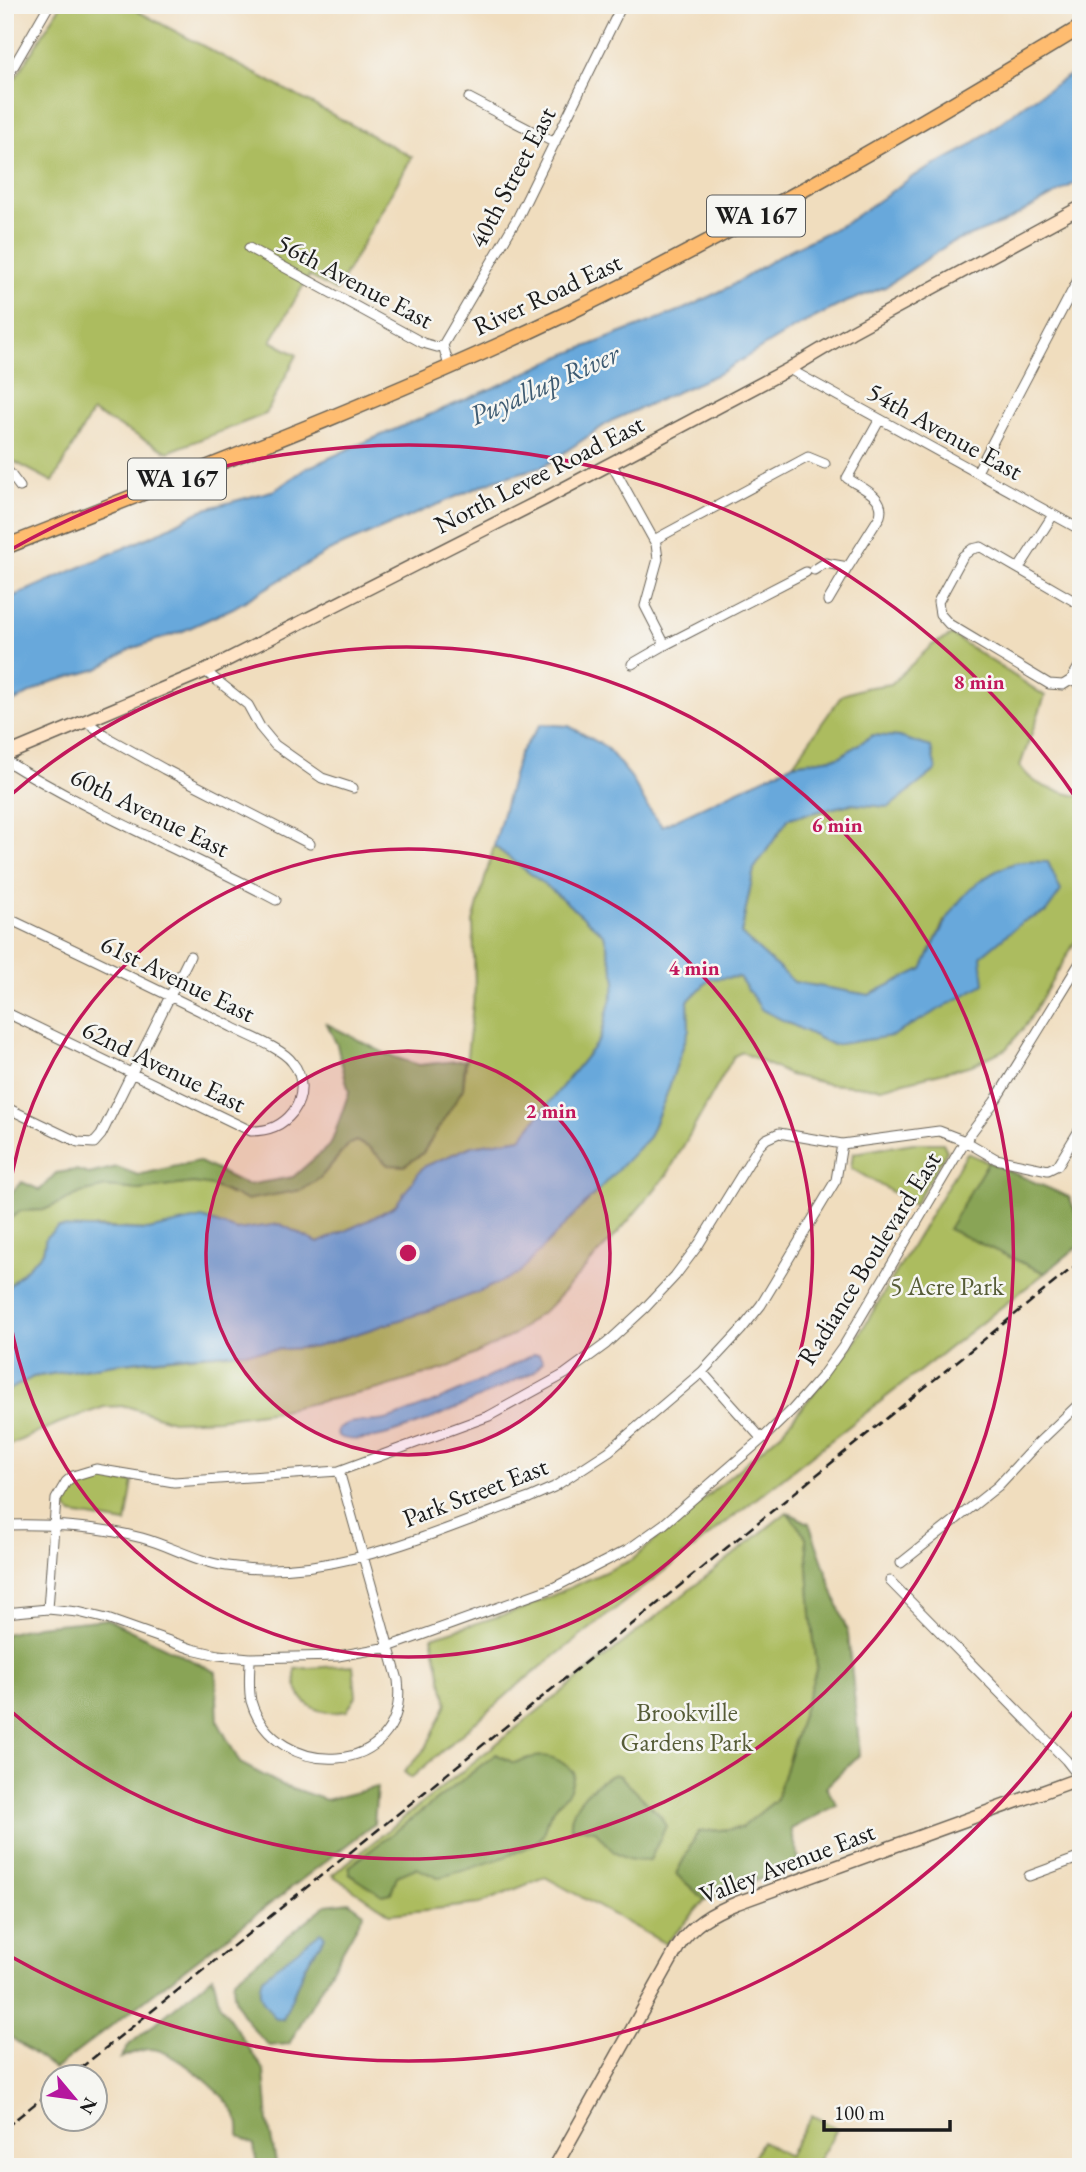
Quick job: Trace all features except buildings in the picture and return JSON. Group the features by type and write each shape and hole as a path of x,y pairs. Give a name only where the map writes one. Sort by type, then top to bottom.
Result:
{"main road":[{"name":"River Road East","path":"5,547 269,443 575,309 754,218 945,109 1081,27"}],"street":[{"path":"5,81 49,5"},
{"name":"40th Street East","path":"443,345 518,217 622,5"},
{"path":"469,98 555,144"},
{"name":"North Levee Road East","path":"5,755 205,671 789,369 851,332 1081,207"},
{"name":"56th Avenue East","path":"249,247 424,343 438,347 443,345"},
{"path":"977,472 1081,274"},
{"path":"443,345 449,366"},
{"name":"54th Avenue East","path":"789,369 1081,530"},
{"path":"847,478 880,419"},
{"path":"654,540 808,457 825,464"},
{"path":"611,463 654,540 658,559 645,606 665,645"},
{"path":"5,467 20,487"},
{"path":"828,601 883,508 880,500 836,471"},
{"path":"1019,568 1053,515"},
{"path":"1081,605 985,548 976,548 963,556 938,602 940,614 949,624 1049,684 1063,685 1071,680 1081,663"},
{"path":"632,664 825,563 848,567"},
{"path":"205,671 248,705 260,727 275,745 322,778 353,788"},
{"path":"1071,680 1081,685"},
{"path":"87,722 110,739 164,769 310,844"},
{"name":"60th Avenue East","path":"5,761 276,900"},
{"name":"61st Avenue East","path":"5,917 169,995 287,1056 299,1076 299,1102"},
{"path":"5,1107 78,1142 94,1143 102,1135 190,956"},
{"name":"Radiance Boulevard East","path":"5,1613 48,1609 107,1619 192,1649 218,1655 250,1658 338,1656 388,1647 555,1587 594,1569 664,1524 762,1439 822,1376 843,1347 965,1141 995,1101 1081,961"},
{"name":"62nd Avenue East","path":"5,1012 251,1131 276,1127 289,1117 299,1102"},
{"path":"48,1609 57,1499 66,1482 73,1476 96,1469 174,1482 339,1471 489,1416 565,1374 606,1344 645,1308 676,1276 760,1146 772,1135 779,1133 842,1144 939,1131 965,1141 996,1159 1040,1170 1054,1169 1081,1127"},
{"name":"Park Street East","path":"5,1525 54,1524 120,1533 145,1539 204,1561 229,1566 274,1569 363,1558 554,1487 609,1451 702,1372 761,1305 836,1180 842,1144"},
{"path":"702,1372 762,1439"},
{"path":"901,1563 998,1486 1081,1402"},
{"path":"250,1658 249,1691 257,1714 270,1732 293,1749 322,1758 336,1759 362,1753 374,1746 391,1726 397,1713 399,1690 339,1471"},
{"path":"890,1581 1051,1744 1081,1778"},
{"name":"Valley Avenue East","path":"555,2167 678,1947 704,1918 737,1903 1081,1778"},
{"path":"1029,1876 1081,1857"}],"green space":[{"path":"61,5 126,5 412,157 336,291 309,276 271,341 297,355 266,414 168,452 92,412 53,482 5,457 5,95"},
{"path":"952,635 1045,696 1020,766 1039,784 1081,797 1081,932 1026,1025 1006,1049 972,1065 881,1088 828,1084 790,1075 742,1052 734,1056 667,1175 550,1306 512,1336 447,1368 379,1389 276,1411 218,1419 172,1421 126,1406 104,1407 5,1447 5,1392 33,1377 114,1364 316,1347 571,1216 649,1137 689,1029 688,1001 710,979 739,977 763,1010 833,1045 980,956 1022,922 1046,912 944,921 923,969 869,995 794,982 741,934 754,869 789,818 851,804 889,807 936,770 899,737 873,735 839,757 793,764 842,695 891,684 932,645"},
{"path":"494,846 553,891 604,935 616,980 600,1039 521,1138 471,1146 423,1167 395,1206 318,1243 280,1224 237,1230 202,1219 148,1230 97,1227 46,1237 43,1252 5,1290 5,1223 20,1211 44,1210 81,1193 106,1187 140,1190 193,1183 212,1185 231,1195 320,1178 349,1144 356,1141 370,1148 388,1165 463,1089 475,988 473,922"},
{"path":"327,1024 388,1055 419,1065 465,1060 463,1089 423,1153 404,1166 388,1165 370,1148 356,1141 349,1144 320,1178 302,1190 246,1200 212,1186 193,1183 140,1190 106,1187 81,1193 44,1210 20,1211 5,1223 8,1200 22,1182 40,1190 56,1173 76,1170 89,1174 117,1167 138,1175 198,1161 247,1185 293,1177 331,1144 349,1092 337,1045"},
{"path":"913,1143 943,1143 947,1151 914,1205 851,1168 853,1153"},
{"name":"5 Acre Park","path":"967,1153 988,1162 949,1229 1045,1273 523,1681 411,1778 404,1772 426,1748 447,1704 432,1637 522,1609 632,1560 782,1432 853,1345"},
{"path":"988,1162 1069,1197 1078,1218 1081,1219 1081,1244 1045,1273 948,1229"},
{"path":"96,1479 133,1482 126,1523 72,1514 66,1509 76,1489"},
{"name":"Brookville Gardens Park","path":"787,1512 806,1537 817,1667 776,1800 741,1828 698,1832 676,1874 705,1900 666,1944 545,1877 479,1904 390,1914 332,1875"},
{"path":"787,1512 809,1523 848,1634 860,1754 826,1787 837,1805 791,1829 800,1864 705,1900 676,1874 698,1832 741,1828 776,1800 817,1667 806,1537"},
{"path":"107,1619 216,1672 218,1722 240,1763 280,1784 326,1800 377,1787 374,1824 62,2064 48,2064 5,2033 5,1634 37,1626"},
{"path":"353,1665 356,1696 347,1711 325,1712 316,1709 303,1699 298,1691 295,1669"},
{"path":"496,1754 514,1763 531,1757 546,1756 560,1761 574,1773 569,1791 551,1813 540,1839 508,1856 438,1878 416,1868 397,1876 391,1893 382,1895 349,1874 349,1867"},
{"path":"614,1774 620,1776 660,1815 666,1826 650,1860 624,1858 612,1850 595,1830 571,1828 574,1811 584,1795"},
{"path":"349,1902 364,1913 289,2044 269,2046 239,2007 233,1989 234,1980 326,1905","holes":["325,1936 304,1968 283,2019 262,1978"]},
{"path":"213,1976 219,2003 264,2071 268,2122 277,2167 257,2167 254,2145 239,2135 239,2122 233,2110 208,2083 184,2064 161,2051 151,2049 121,2058 129,2045"},
{"path":"812,2115 837,2129 815,2167 748,2167 762,2141 788,2156"}],"water":[{"name":"Puyallup River","path":"1081,68 1081,180 1003,223 949,244 885,287 842,304 796,327 718,374 611,421 544,466 495,480 329,551 233,608 183,631 131,649 98,669 49,683 5,706 5,600 156,534 202,510 275,490 305,469 351,448 559,357 684,309 729,287 786,252 846,223 912,177 964,150 1025,104"},
{"path":"541,724 569,726 606,747 631,777 662,826 793,764 839,757 873,735 899,737 931,747 936,770 889,807 851,804 789,818 754,869 741,934 794,982 869,995 922,969 947,919 967,892 996,871 1015,863 1048,862 1061,891 1046,912 1022,922 981,956 984,984 892,1036 833,1045 762,1010 739,977 710,979 688,1001 689,1029 649,1137 518,1274 428,1311 316,1347 194,1355 114,1364 33,1377 5,1392 5,1290 43,1252 46,1237 58,1227 148,1230 202,1218 237,1230 280,1224 318,1243 395,1206 423,1167 472,1146 521,1138 600,1039 616,980 604,935 553,891 494,846 519,754"},
{"path":"534,1354 539,1354 543,1361 534,1372 435,1418 378,1437 355,1440 338,1436 337,1430 349,1423 382,1421 408,1412 463,1390"},
{"path":"321,1932 325,1936 304,1968 283,2019 276,2019 260,1995 262,1978"}],"railway":[{"path":"86,2064 1081,1261"},
{"path":"5,2128 38,2101"}]}
